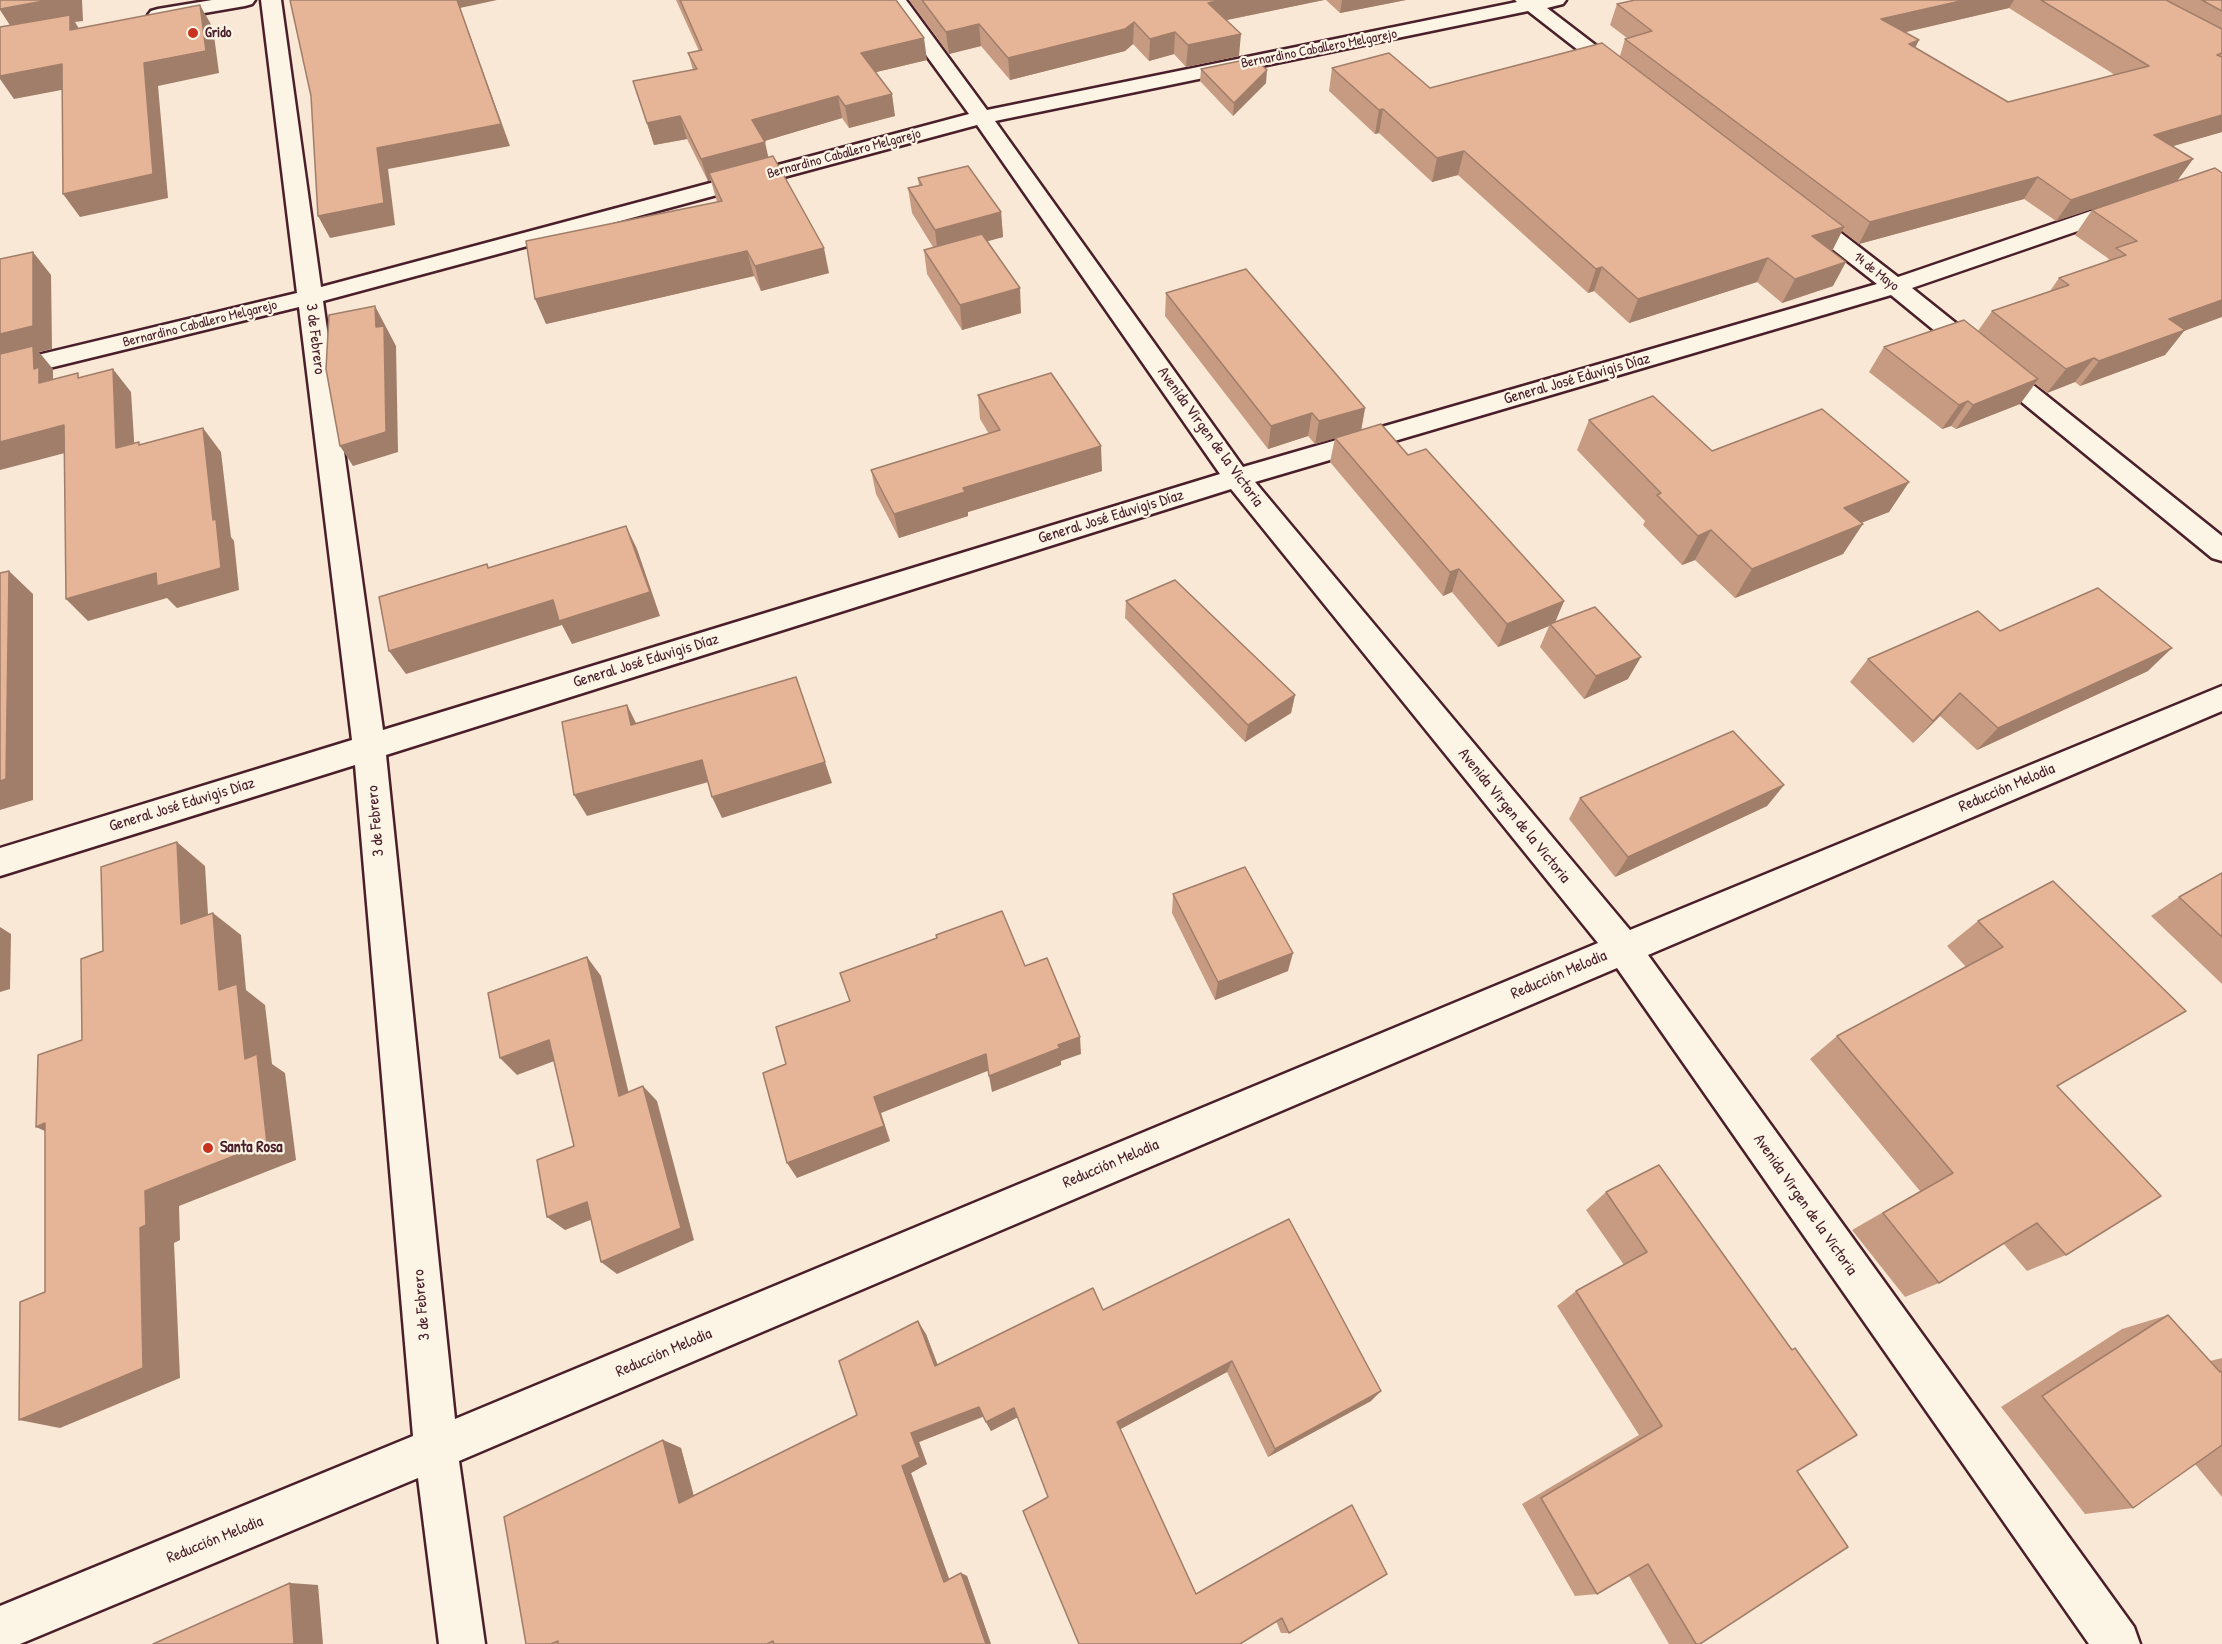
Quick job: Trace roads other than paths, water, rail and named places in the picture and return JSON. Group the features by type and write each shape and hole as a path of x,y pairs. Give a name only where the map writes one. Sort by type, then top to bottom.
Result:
{"street":[{"path":"140,19 244,0"},
{"name":"3 de Febrero","path":"271,0 369,747 435,1450 462,1644"},
{"name":"Avenida Virgen de la Victoria","path":"896,0 982,117 1237,478 1623,948 2117,1644"},
{"name":"Bernardino Caballero Melgarejo","path":"0,372 310,297 982,117 1529,3 1556,0"},
{"path":"1529,3 1635,85"},
{"name":"General José Eduvigis Díaz","path":"0,862 1237,478 1895,286 2154,198"},
{"name":"14 de Mayo","path":"1783,200 1895,286 2222,551"},
{"name":"Reducción Melodia","path":"0,1629 435,1450 1623,948 2222,699"}],"place":[{"name":"Grido","path":"193,33"},
{"name":"Santa Rosa","path":"208,1148"}]}
